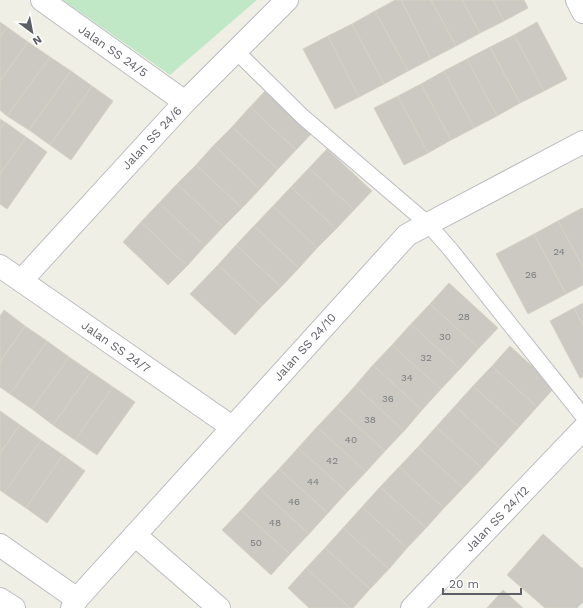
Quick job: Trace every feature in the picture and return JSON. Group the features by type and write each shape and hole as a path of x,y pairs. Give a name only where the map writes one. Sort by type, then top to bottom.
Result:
{"street":[{"name":"Jalan SS 24/5","path":"42,0 185,102"},
{"name":"Jalan SS 24/6","path":"21,281 185,102 286,0"},
{"path":"577,0 583,12"},
{"name":"Jalan SS 24/10","path":"74,603 407,235 583,142"},
{"name":"Jalan SS 24/7","path":"0,266 232,428"},
{"name":"Jalan SS 24/12","path":"412,608 583,429"},
{"path":"135,535 219,608"},
{"path":"0,545 74,603"},
{"path":"0,598 14,608"}],"lane":[{"path":"236,52 303,117 428,224 450,249 583,416"}],"green space":[{"path":"63,0 257,0 170,75"}],"building":[{"path":"395,0 401,0 431,59 408,71 375,11"},
{"path":"401,0 431,0 456,46 431,59"},
{"path":"431,0 462,0 480,33 456,46"},
{"path":"462,0 493,0 504,21 480,33"},
{"path":"493,0 524,0 528,8 504,21"},
{"path":"375,11 408,71 384,84 352,24"},
{"path":"0,22 7,27 0,37"},
{"path":"537,22 567,79 544,91 514,35"},
{"path":"352,24 384,84 359,97 328,36"},
{"path":"7,27 28,42 0,81 0,37"},
{"path":"514,35 544,91 520,103 490,47"},
{"path":"328,36 359,97 335,109 303,49"},
{"path":"28,42 50,57 7,116 0,110 0,81"},
{"path":"490,47 520,103 497,116 467,59"},
{"path":"50,57 71,71 29,130 7,116"},
{"path":"467,59 497,116 474,128 444,71"},
{"path":"71,71 92,86 50,145 29,130"},
{"path":"444,71 474,128 451,140 421,84"},
{"path":"421,84 451,140 428,153 398,96"},
{"path":"92,86 113,101 71,160 50,145"},
{"path":"268,88 314,131 296,150 250,107"},
{"path":"398,96 428,153 404,165 374,108"},
{"path":"250,107 296,150 278,169 232,127"},
{"path":"0,119 5,122 0,129"},
{"path":"5,122 26,137 0,174 0,129"},
{"path":"232,127 278,169 260,189 214,145"},
{"path":"26,137 47,152 7,209 0,204 0,174"},
{"path":"214,145 260,189 242,208 196,165"},
{"path":"327,149 372,191 354,210 309,168"},
{"path":"196,165 242,208 223,227 177,184"},
{"path":"309,168 354,210 336,229 291,187"},
{"path":"177,184 223,227 205,246 159,203"},
{"path":"291,187 336,229 317,248 273,206"},
{"path":"159,203 205,246 187,266 141,222"},
{"path":"273,206 317,248 299,268 254,226"},
{"path":"582,208 583,209 583,267 558,221"},
{"path":"558,221 583,267 583,285 566,294 534,234"},
{"path":"141,222 187,266 168,285 123,242"},
{"path":"254,226 299,268 281,287 236,245"},
{"path":"534,234 566,294 528,314 496,254"},
{"path":"236,245 281,287 262,306 218,265"},
{"path":"218,265 262,306 235,335 190,294"},
{"path":"449,283 498,328 479,348 430,304"},
{"path":"583,303 583,325 574,308"},
{"path":"430,304 479,348 460,369 411,324"},
{"path":"574,308 583,325 583,377 580,378 550,321"},
{"path":"4,310 25,326 0,362 0,316"},
{"path":"411,324 460,369 441,389 392,345"},
{"path":"25,326 47,341 10,394 0,387 0,362"},
{"path":"47,341 69,357 32,409 10,394"},
{"path":"392,345 441,389 422,410 373,365"},
{"path":"510,346 555,387 537,407 492,366"},
{"path":"69,357 91,372 53,425 32,409"},
{"path":"373,365 422,410 404,431 355,386"},
{"path":"492,366 537,407 519,427 473,386"},
{"path":"91,372 113,387 75,440 53,425"},
{"path":"355,386 404,431 385,451 336,407"},
{"path":"473,386 519,427 500,448 455,406"},
{"path":"113,387 135,402 97,455 75,440"},
{"path":"455,406 500,448 482,468 436,427"},
{"path":"336,407 385,451 366,472 317,427"},
{"path":"0,411 20,425 0,453"},
{"path":"20,425 41,440 4,493 0,490 0,453"},
{"path":"317,427 366,472 347,492 298,448"},
{"path":"436,427 482,468 463,488 418,447"},
{"path":"41,440 63,455 26,508 4,493"},
{"path":"418,447 463,488 444,508 399,467"},
{"path":"298,448 347,492 328,513 279,469"},
{"path":"63,455 85,471 47,523 26,508"},
{"path":"399,467 444,508 426,528 380,487"},
{"path":"279,469 328,513 309,534 260,489"},
{"path":"380,487 426,528 407,548 362,507"},
{"path":"260,489 309,534 290,554 241,510"},
{"path":"362,507 407,548 389,569 343,528"},
{"path":"241,510 290,554 271,575 222,530"},
{"path":"343,528 389,569 370,589 325,548"},
{"path":"543,534 583,569 583,602 577,608 545,608 507,575"},
{"path":"325,548 370,589 353,608 350,608 306,568"},
{"path":"306,568 350,608 309,608 288,588"},
{"path":"503,590 523,608 487,608"}]}
